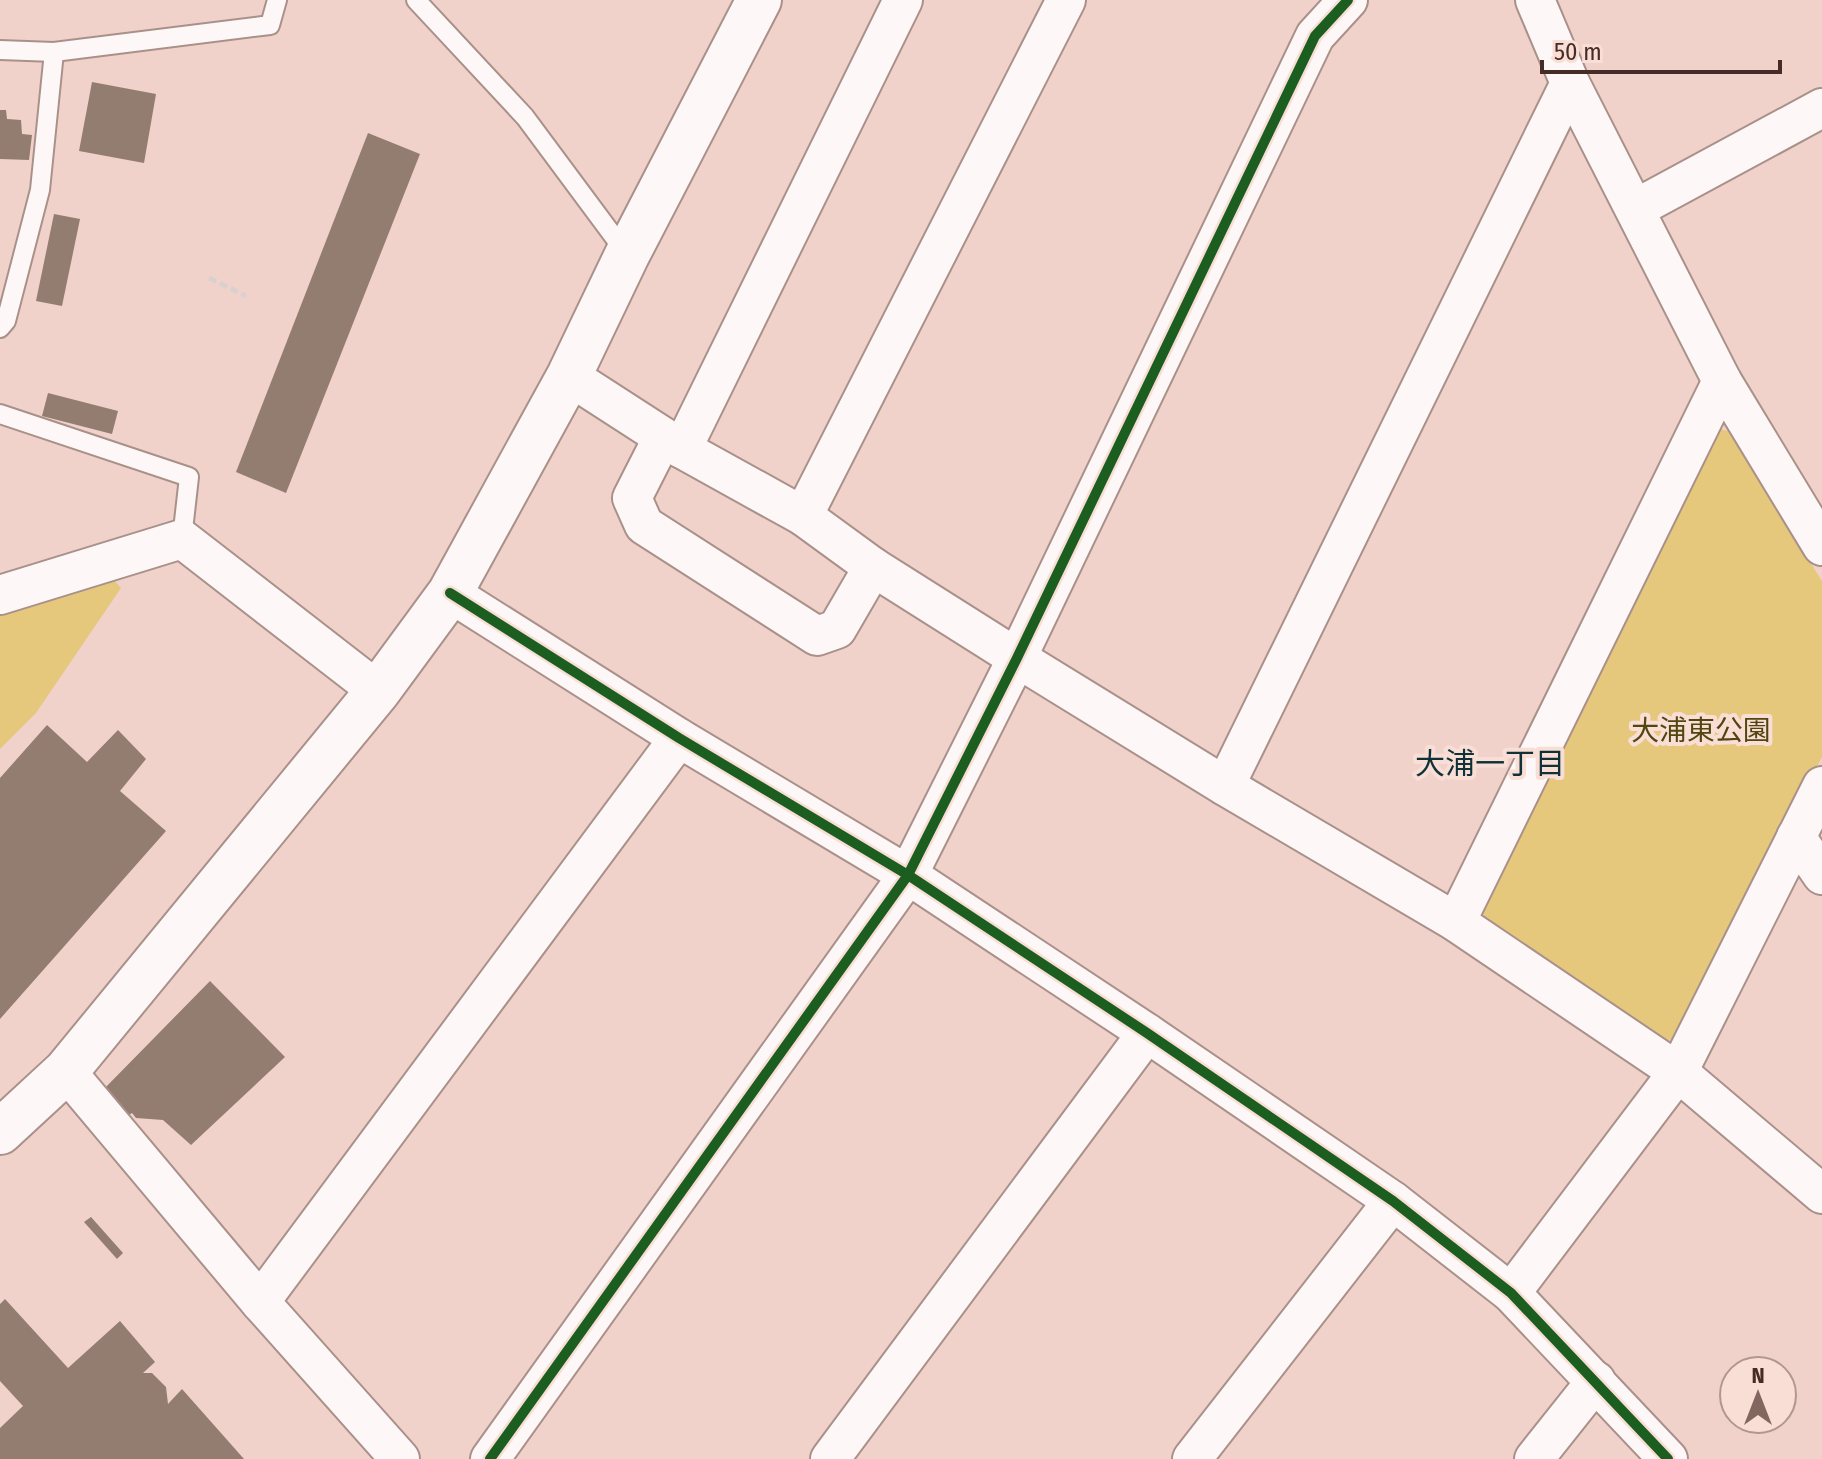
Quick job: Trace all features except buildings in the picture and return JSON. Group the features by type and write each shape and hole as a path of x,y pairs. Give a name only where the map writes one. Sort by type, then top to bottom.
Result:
{"street":[{"path":"0,1132 66,1071 378,691 450,593 569,376 627,255 759,0"},
{"path":"873,567 837,629 817,636 644,525 632,498 673,443 903,0"},
{"path":"803,516 1066,0"},
{"path":"490,1459 908,875 1017,658 1315,36 1348,0"},
{"path":"1535,0 1570,83 1722,381 1822,546"},
{"path":"1225,786 1570,83"},
{"path":"1635,209 1822,108"},
{"path":"569,376 673,443 803,516 873,567 1017,658 1225,786 1456,922 1678,1072 1822,1194"},
{"path":"1456,922 1722,381"},
{"path":"0,595 182,539 378,691"},
{"path":"450,593 679,738 908,875 1393,1201 1511,1293 1668,1459"},
{"path":"260,1302 679,738"},
{"path":"1511,1293 1678,1072 1822,786"},
{"path":"1796,837 1822,875"},
{"path":"830,1459 1147,1033"},
{"path":"66,1071 260,1302 400,1459"},
{"path":"1192,1459 1393,1201"},
{"path":"1534,1459 1596,1381"}],"lane":[{"path":"0,50 54,52 270,25 277,0"},
{"path":"416,0 525,117 627,255"},
{"path":"0,328 6,321 40,190 54,52"},
{"path":"0,414 189,477 182,539"}],"path":[{"path":"209,278 246,296"}],"green space":[{"name":"大浦東公園","path":"1713,427 1728,431 1822,581 1822,757 1678,1039 1664,1040 1486,926 1482,908"},
{"path":"110,576 121,588 36,713 0,749 0,609"}],"cycle path":[{"path":"490,1459 908,875 1017,658 1315,36 1348,0"},
{"path":"450,593 679,738 908,875 1393,1201 1511,1293 1668,1459"}],"district":[{"name":"大浦一丁目","path":"1490,764"}]}
